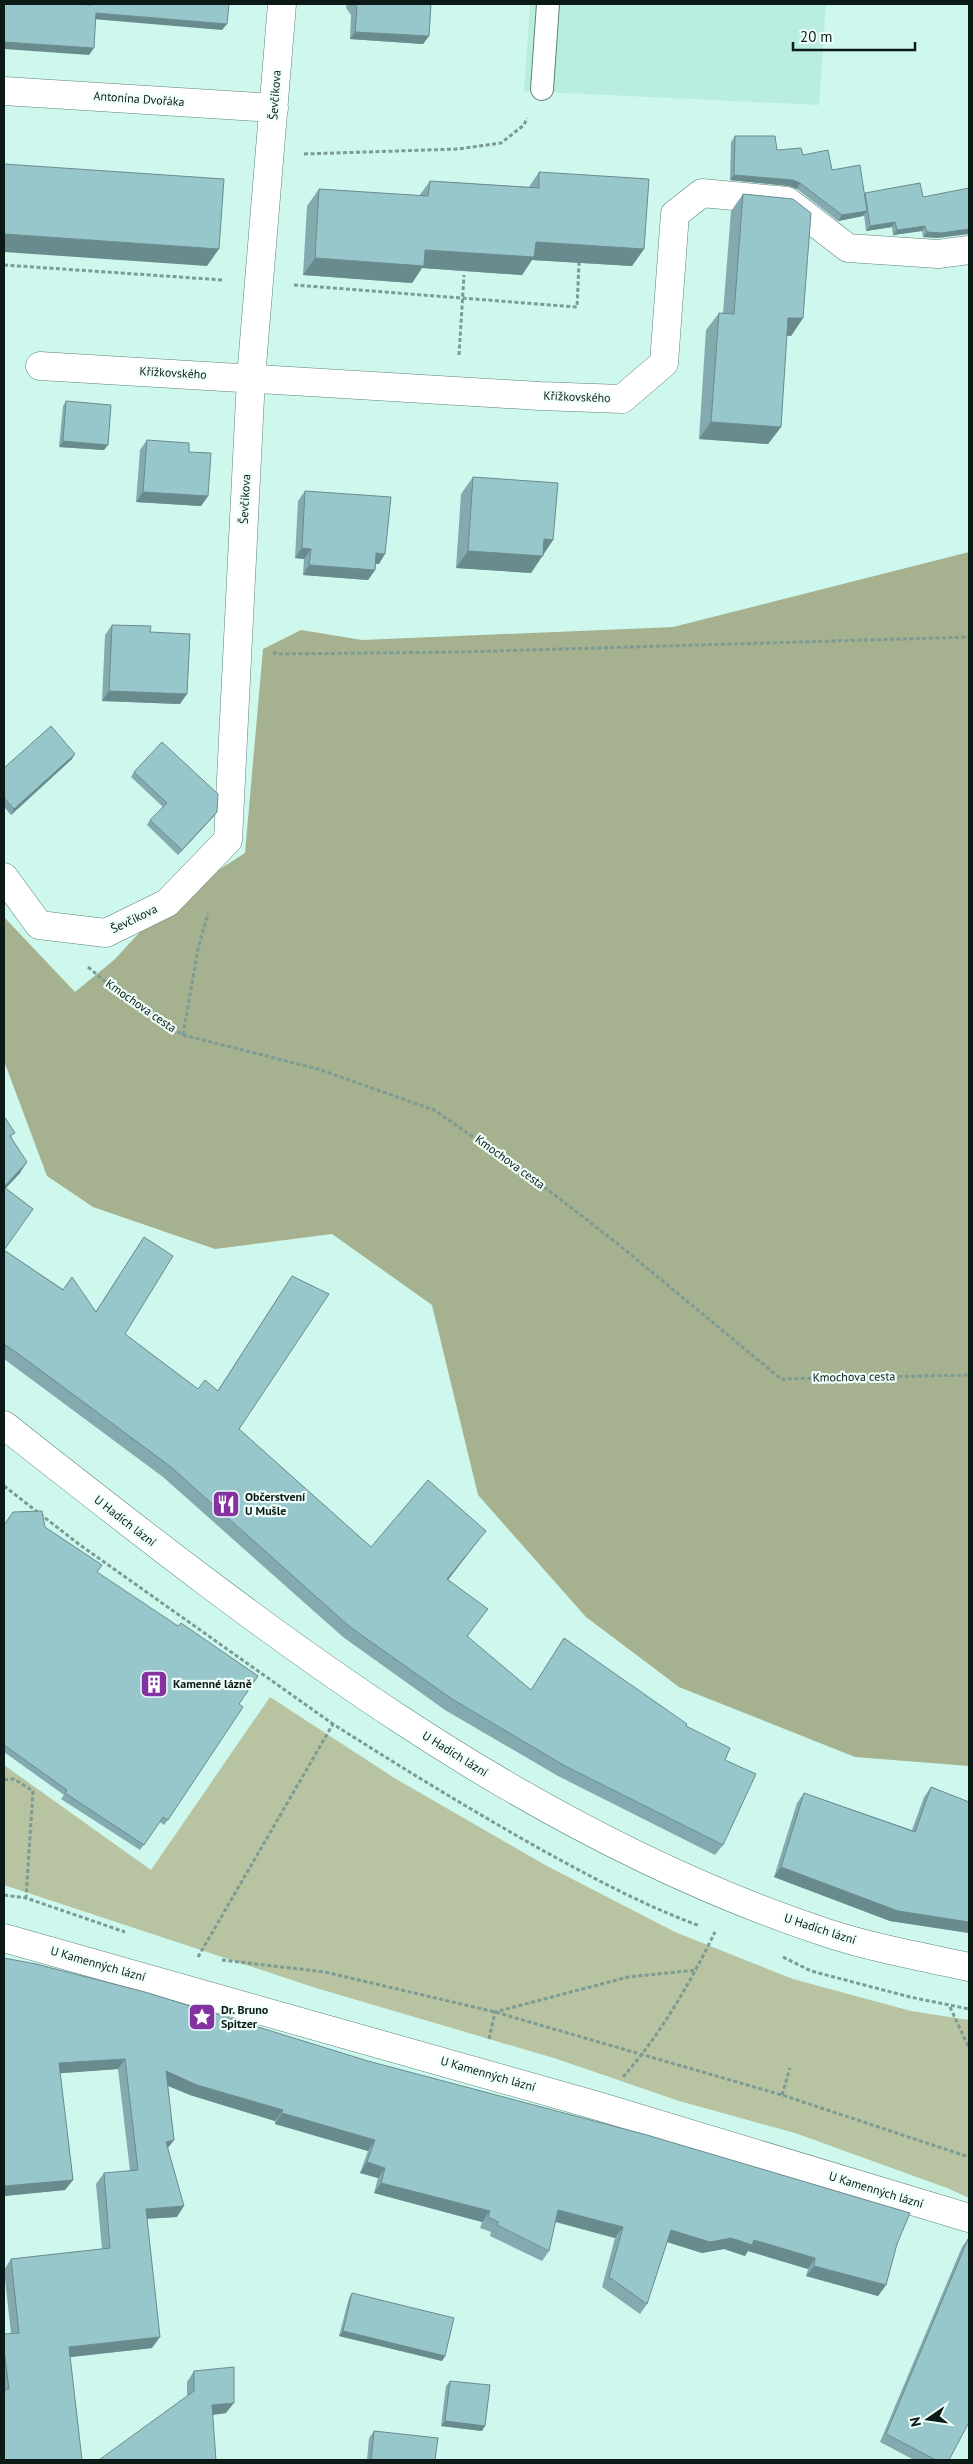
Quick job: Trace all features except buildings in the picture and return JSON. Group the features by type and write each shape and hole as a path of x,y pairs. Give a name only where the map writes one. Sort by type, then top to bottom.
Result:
{"street":[{"name":"Ševčíkova","path":"4,877 39,925 106,933 167,903 228,840 251,378 282,4"},
{"name":"Antonína Dvořáka","path":"4,91 274,108"},
{"name":"Křížkovského","path":"40,366 622,399 664,363 675,214 702,193 787,200 848,248 938,254 969,250"},
{"name":"U Hadích lázní","path":"4,1425 170,1556 360,1694 477,1769 660,1866 739,1902 829,1934 902,1954 969,1967"},
{"name":"U Kamenných lázní","path":"4,1938 482,2072 969,2218"}],"lane":[{"path":"542,89 548,4"}],"path":[{"path":"294,154 458,149 501,143 524,124 542,89"},
{"path":"4,265 260,282 577,308 579,263"},
{"path":"456,391 464,275"},
{"path":"237,636 277,654 461,652 969,636"},
{"path":"183,1035 198,949 210,904"},
{"name":"Kmochova cesta","path":"84,964 114,989 183,1035 318,1069 434,1110 534,1179 618,1244 781,1378 969,1375"},
{"path":"4,1486 80,1545 333,1724 482,1817 656,1910 724,1935"},
{"path":"198,1958 333,1724"},
{"path":"4,1780 14,1779 33,1791 26,1898"},
{"path":"4,1895 26,1898 126,1933"},
{"path":"598,2106 644,2054 697,1970 715,1932"},
{"path":"778,1954 811,1971 950,2006 969,2009"},
{"path":"189,1955 208,1959"},
{"path":"217,1960 325,1972 495,2012 782,2095 969,2157"},
{"path":"495,2012 628,1978 697,1970"},
{"path":"950,2006 969,2048"},
{"path":"482,2072 495,2012"},
{"path":"782,2095 790,2068"}],"shaded area":[{"path":"530,4 826,4 819,105 524,91"},
{"path":"969,552 969,1766 855,1757 679,1687 586,1617 478,1495 432,1305 332,1234 215,1249 93,1207 47,1176 4,1061 4,917 75,992 114,960 167,903 245,853 263,649 301,630 362,640 673,627"},
{"path":"270,1697 396,1779 547,1866 675,1932 793,1979 911,2011 969,2020 969,2198 947,2188 795,2133 679,2101 557,2059 316,1988 4,1885 4,1765 151,1870"}],"place":[{"name":"Občerstvení U Mušle","path":"226,1504"},
{"name":"Kamenné lázně","path":"154,1684"},
{"name":"Dr. Bruno Spitzer","path":"202,2017"}]}
